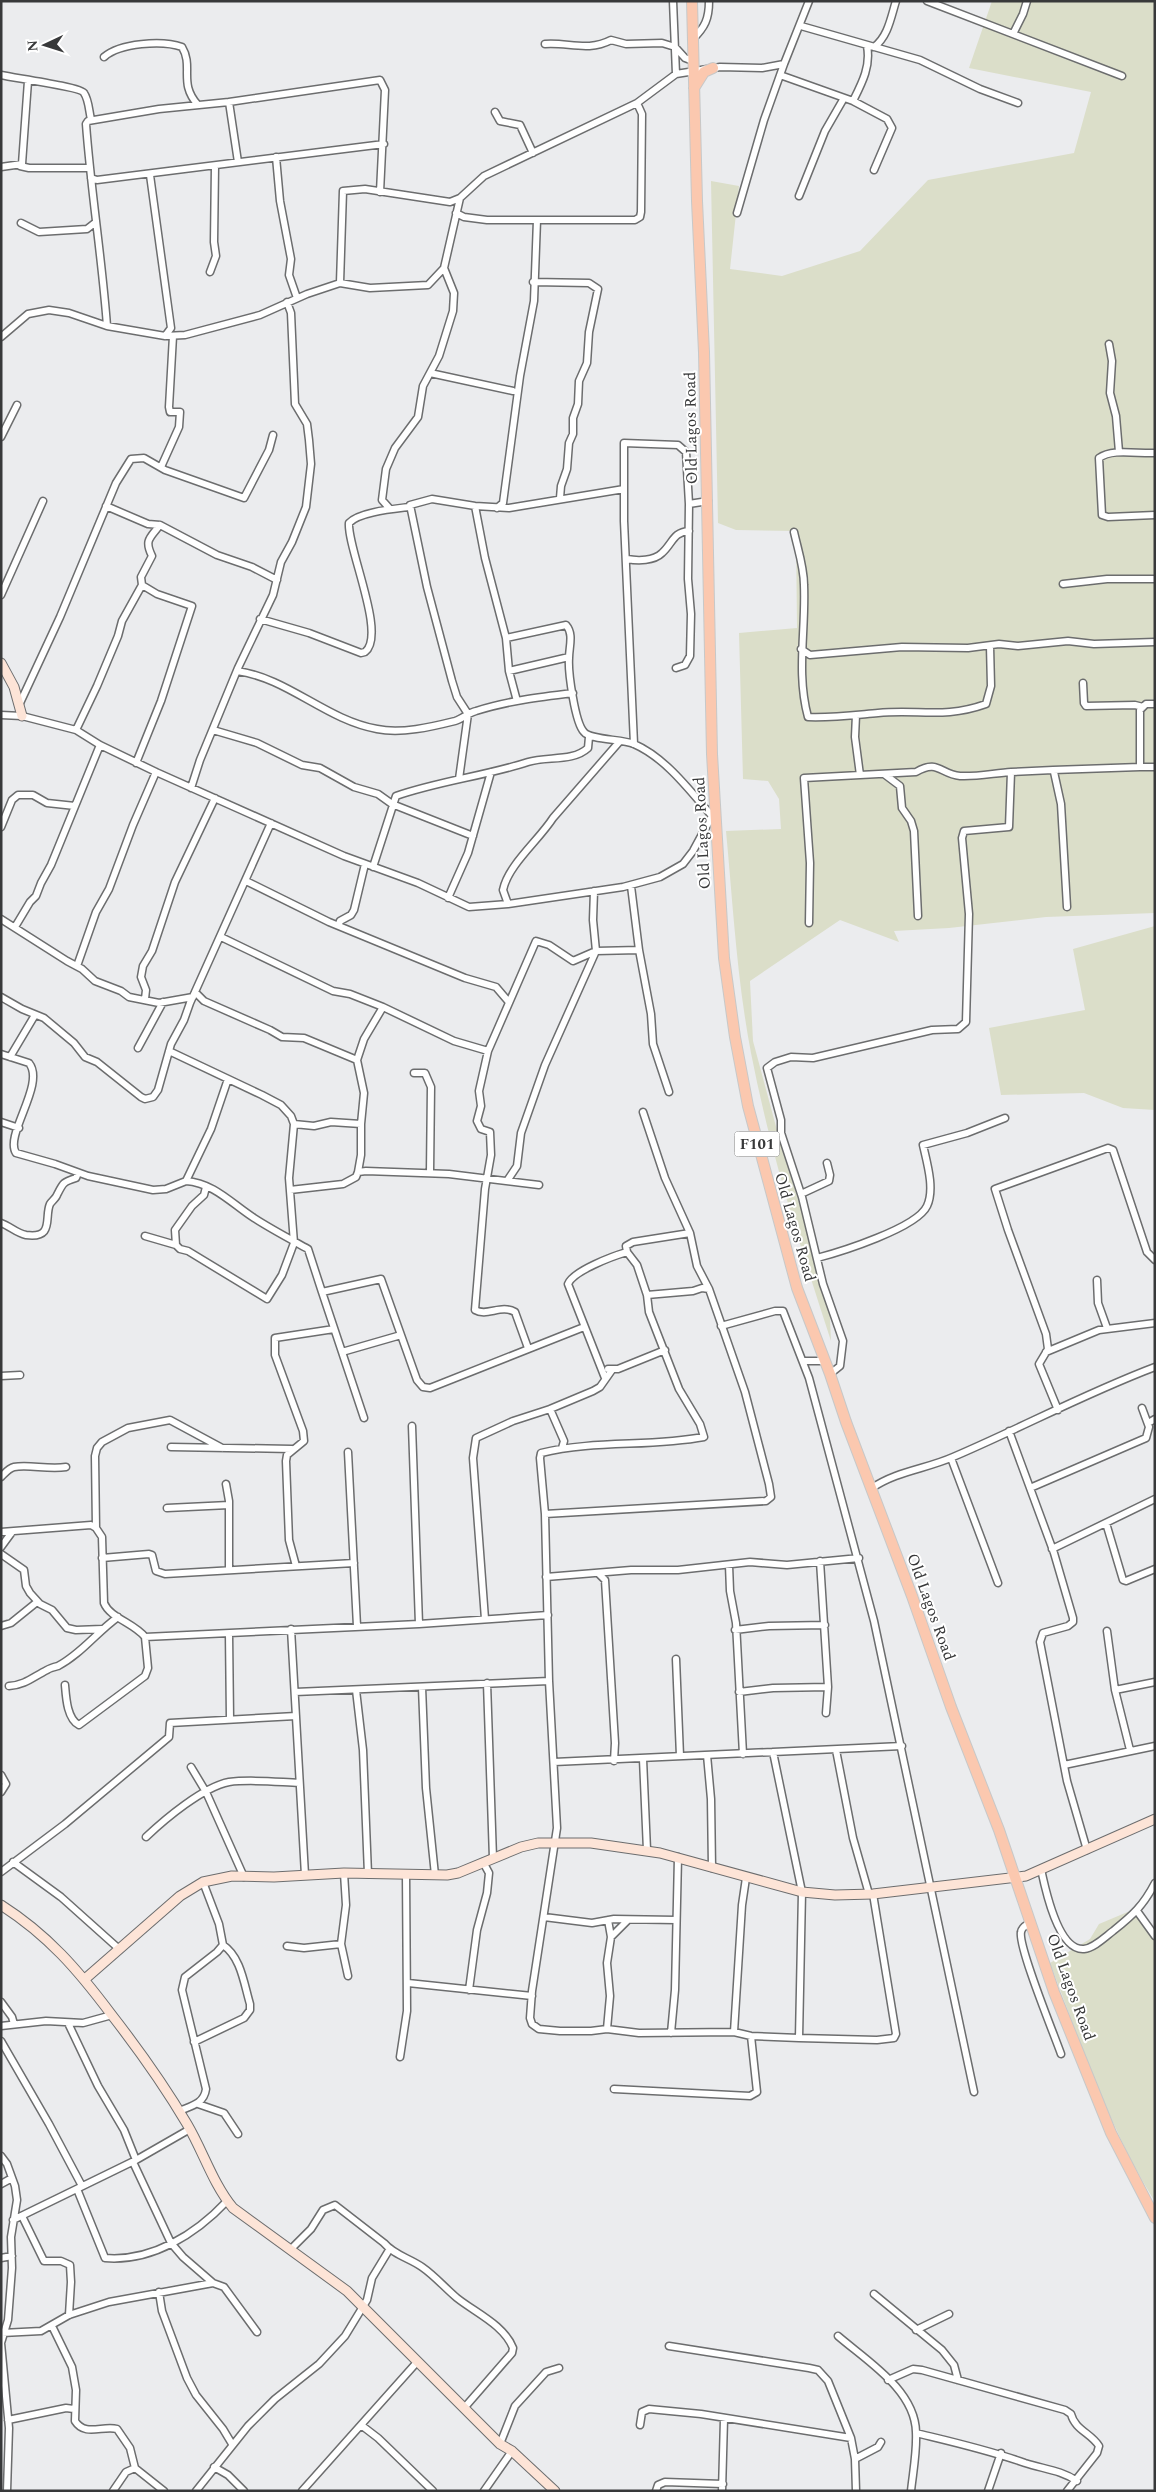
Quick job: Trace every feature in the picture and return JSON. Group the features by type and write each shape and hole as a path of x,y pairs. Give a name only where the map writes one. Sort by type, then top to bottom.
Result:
{"main road":[{"name":"Old Lagos Road","path":"692,1 708,501 714,816 724,958 735,1037 748,1106 797,1288 1032,1922 1054,1992 1104,2117 1155,2218"},
{"path":"693,61 701,62 713,68"},
{"path":"694,88 704,72 713,68"}],"street":[{"path":"673,1 676,74"},
{"path":"693,39 704,29 708,20 709,1"},
{"path":"737,213 756,146 780,75 801,26 809,1"},
{"path":"871,46 880,42 885,35 896,1"},
{"path":"927,1 1122,76"},
{"path":"1013,34 1024,14 1027,1"},
{"path":"801,26 927,63 980,89 1018,103"},
{"path":"545,44 589,47 601,45 611,40 626,44 662,43 675,47 685,58 713,68 762,68 784,64"},
{"path":"104,57 118,48 161,43 182,47 185,55 189,93 198,105"},
{"path":"853,101 868,65 871,46"},
{"path":"340,283 343,191 365,189 442,202 460,198 484,176 637,103 693,61"},
{"path":"1,75 80,89 85,94 91,120"},
{"path":"780,75 853,101 886,119 892,128 874,170"},
{"path":"107,326 89,168 86,124 91,120 380,80 385,90 384,144 380,192"},
{"path":"20,166 24,147 23,125 28,81"},
{"path":"799,196 825,132 844,98"},
{"path":"229,102 238,162"},
{"path":"456,213 464,217 487,220 626,220 640,217 642,114 637,103"},
{"path":"496,112 500,121 520,125 533,153"},
{"path":"91,178 97,180 150,175 171,170 384,144"},
{"path":"276,157 280,201 291,259 289,276 297,298"},
{"path":"210,272 216,256 215,166"},
{"path":"1,167 89,168"},
{"path":"150,175 171,328 169,336 169,407 170,412 180,412 179,427 161,467"},
{"path":"1,338 28,314 49,310 80,316 107,326 169,336 194,334 254,317 297,298 340,283 370,288 428,285 444,268 460,198"},
{"path":"497,508 503,503 520,376 534,301 533,282 537,220"},
{"path":"21,223 40,232 87,229 96,222"},
{"path":"390,509 382,500 386,469 395,448 418,417 423,386 439,356 454,303 452,288 444,268"},
{"path":"533,282 589,283 597,286 598,289 589,332 587,363 579,381 578,404 573,418 573,434 568,445 567,469 561,486 560,498"},
{"path":"192,788 237,671 273,595 284,555 292,542 306,507 311,464 307,424 295,404 291,313 287,302"},
{"path":"1109,344 1112,361 1110,393 1116,416 1119,452"},
{"path":"430,373 513,391"},
{"path":"1,437 18,405"},
{"path":"20,703 116,483 130,459 144,458 161,467 244,498 269,450 273,435"},
{"path":"634,744 624,489 624,442 678,445 686,452 690,504 688,579 691,614 690,656 685,665 676,668"},
{"path":"1155,453 1119,452 1099,458 1102,515 1108,517 1155,515"},
{"path":"260,619 309,633 361,653 369,649 371,644 368,606 349,524 358,518 390,509 409,507 411,503 432,499 475,506 508,508 624,489"},
{"path":"1,595 43,501"},
{"path":"690,504 708,501"},
{"path":"106,506 148,524 160,525 217,555 277,580"},
{"path":"475,506 484,558 506,638 509,671 517,701"},
{"path":"409,507 427,587 452,681 457,697 468,714 459,779"},
{"path":"76,730 97,686 125,614 142,585 141,577 152,556 147,546 148,541 160,525"},
{"path":"627,560 642,560 658,556 677,534 689,531"},
{"path":"794,532 802,565 804,586 802,649 804,697 808,717 885,713 940,714 966,711 986,704 991,686 990,646"},
{"path":"1063,584 1107,578 1155,579"},
{"path":"136,763 164,692 192,606 157,594 142,585"},
{"path":"1,714 22,716 76,730 100,745 136,763 271,824 372,867 418,883 469,907 508,904 631,886 660,877 683,864 714,816 671,771 634,744 596,736 589,737 582,731 573,693 568,657 571,644 569,629 566,625 506,638"},
{"path":"802,649 810,655 902,647 1043,645 1068,641 1094,644 1155,642"},
{"path":"509,671 568,657"},
{"path":"1,663 14,687 20,703 22,716"},
{"path":"237,671 264,678 299,694 310,702 375,729 401,732 457,720 468,714 517,701 573,693"},
{"path":"1083,683 1084,703 1086,706 1135,705 1142,707"},
{"path":"1140,766 1140,710 1146,704 1155,704"},
{"path":"856,715 855,737 860,775"},
{"path":"213,730 257,743 302,765 320,768 354,787 378,794 392,804 472,836"},
{"path":"372,867 396,796 459,779 515,768 529,762 580,754 588,748 589,737"},
{"path":"508,904 503,890 511,872 545,831 553,818 620,741"},
{"path":"15,927 30,902 36,896 100,745"},
{"path":"809,923 810,863 804,778 916,772 923,768 938,766 950,774 962,776 1155,766"},
{"path":"1052,770 1058,785 1061,804 1067,907"},
{"path":"77,966 96,912 109,889 133,825 156,772"},
{"path":"448,898 460,874 491,772"},
{"path":"830,1374 840,1366 843,1341 823,1284 801,1194 781,1133 781,1120 767,1068 774,1062 791,1057 813,1058 932,1030 958,1029 966,1022 969,914 962,838 964,831 1009,827 1011,772"},
{"path":"884,774 900,786 902,808 913,826 918,916"},
{"path":"1,827 12,800 18,794 33,795 47,803 75,806"},
{"path":"145,999 146,990 141,977 143,966 152,950 175,882 215,798"},
{"path":"1,997 52,1024 74,1043 85,1056 97,1062 145,1099 156,1095 169,1051 271,824"},
{"path":"339,924 340,921 351,915 354,910 365,864"},
{"path":"246,881 339,924 465,978 496,987 508,1001"},
{"path":"631,886 638,950 651,1014 653,1044 669,1092"},
{"path":"507,1180 517,1166 519,1138 546,1065 596,950 592,920 595,909 594,891"},
{"path":"1,919 66,961 77,966 101,985 121,991 129,997 163,1002 194,994 204,1001 282,1037 304,1038 357,1060"},
{"path":"221,937 332,991 350,994 383,1007 454,1041 488,1051"},
{"path":"528,1348 515,1312 501,1308 483,1312 475,1310 487,1179 491,1155 490,1132 480,1129 477,1122 481,1106 479,1090 488,1051 508,1001 536,941 549,945 573,961 596,950 638,950"},
{"path":"138,1048 163,1002"},
{"path":"290,1190 343,1184 356,1177 361,1155 364,1093 357,1060 364,1038 383,1007"},
{"path":"10,1057 35,1015"},
{"path":"145,1236 176,1245 267,1299 282,1275 294,1243 289,1165 294,1124 291,1116 281,1105 169,1051"},
{"path":"1,1054 30,1064 33,1071 30,1092 13,1143 16,1153 55,1164 78,1173 152,1190 166,1189 186,1180 211,1129 228,1079"},
{"path":"414,1073 425,1073 431,1087 430,1172"},
{"path":"545,1514 716,1502 766,1501 771,1497 745,1392 709,1289 697,1266 690,1232 665,1178 643,1112"},
{"path":"817,1258 846,1250 892,1230 912,1220 924,1210 928,1202 929,1188 928,1168 923,1145 967,1133 1004,1118"},
{"path":"1,1122 19,1128"},
{"path":"294,1124 314,1126 331,1122 361,1124"},
{"path":"1058,1410 1040,1369 1039,1361 1046,1352 1048,1345 1046,1334 995,1189 1098,1151 1108,1148 1113,1150 1147,1252 1155,1260"},
{"path":"801,1194 829,1181 830,1174 827,1164"},
{"path":"358,1172 430,1172 539,1185"},
{"path":"1,1223 26,1234 33,1235 45,1230 49,1221 50,1204 56,1197 60,1186 66,1180 76,1178 78,1173"},
{"path":"186,1180 222,1194 251,1216 294,1243 308,1249 364,1418"},
{"path":"176,1245 175,1230 192,1206 204,1195 206,1187"},
{"path":"690,1232 632,1242 626,1246 627,1252 637,1265 647,1295 649,1312 679,1389 700,1424 704,1437 676,1442 594,1444 541,1453 545,1514 549,1681 556,1842 546,1887 544,1916 532,1996 530,2018 535,2027 568,2031 607,2028 639,2033 734,2032 751,2036 799,2038 889,2040 894,2038 896,2034 871,1894 853,1838 836,1750"},
{"path":"605,1378 584,1327 579,1309 569,1291 570,1279 582,1270 627,1252"},
{"path":"322,1292 381,1279 417,1380 423,1387 430,1388 584,1327"},
{"path":"1097,1280 1098,1303 1107,1328"},
{"path":"647,1295 692,1291 702,1288 709,1289"},
{"path":"721,1326 775,1311 783,1311 803,1361 859,1558 902,1746 974,2092"},
{"path":"1046,1352 1107,1328 1155,1324"},
{"path":"296,1566 288,1540 286,1461 287,1454 304,1441 303,1431 275,1355 275,1338 334,1329"},
{"path":"342,1352 401,1334"},
{"path":"485,1619 472,1458 476,1438 513,1421 550,1409 594,1391 600,1387 612,1370 665,1350"},
{"path":"803,1361 825,1361"},
{"path":"872,1488 893,1475 951,1458 1117,1382 1155,1367"},
{"path":"602,1368 612,1370"},
{"path":"1,1376 20,1375"},
{"path":"1030,1488 1146,1438 1149,1433 1148,1423 1142,1408"},
{"path":"550,1409 564,1441 562,1448"},
{"path":"1148,1423 1155,1419"},
{"path":"96,1528 95,1456 97,1448 102,1442 128,1428 170,1420 222,1448"},
{"path":"412,1426 419,1624"},
{"path":"1009,1431 1067,1593 1073,1622 1068,1626 1043,1633 1041,1636 1064,1765 1079,1827 1087,1850"},
{"path":"172,1447 292,1450"},
{"path":"348,1452 357,1626"},
{"path":"951,1458 998,1584"},
{"path":"1,1477 13,1467 48,1470 66,1467"},
{"path":"226,1484 229,1505 229,1570"},
{"path":"1052,1549 1155,1499"},
{"path":"167,1508 229,1505"},
{"path":"1106,1524 1123,1580 1126,1581 1155,1569"},
{"path":"1,1532 91,1525 96,1528 102,1537 104,1604 106,1610 132,1624 146,1637 148,1668 145,1676 81,1724 76,1724 69,1710 65,1685"},
{"path":"1,1547 12,1532"},
{"path":"1,1554 26,1572 26,1586 37,1602 52,1610 70,1629 102,1629"},
{"path":"102,1558 149,1554 152,1555 155,1567 160,1574 354,1563"},
{"path":"546,1577 750,1562 787,1565 859,1558"},
{"path":"820,1561 828,1687 826,1713"},
{"path":"729,1565 743,1754"},
{"path":"598,1573 604,1580 615,1743 614,1761"},
{"path":"604,1580 611,1573"},
{"path":"1,1626 11,1623 37,1602"},
{"path":"146,1637 419,1624 548,1615"},
{"path":"9,1686 22,1685 48,1669 58,1666 118,1617"},
{"path":"735,1630 825,1625"},
{"path":"291,1629 305,1875"},
{"path":"1107,1631 1115,1690 1130,1750"},
{"path":"229,1634 230,1719"},
{"path":"676,1659 680,1756"},
{"path":"295,1692 549,1681"},
{"path":"1115,1690 1155,1682"},
{"path":"487,1684 493,1858"},
{"path":"422,1687 426,1788 435,1875"},
{"path":"739,1692 773,1688 828,1687"},
{"path":"356,1690 363,1750 368,1874"},
{"path":"1,1872 139,1764 169,1737 170,1723 296,1716"},
{"path":"554,1762 614,1761 680,1756 902,1746"},
{"path":"1064,1765 1155,1746"},
{"path":"773,1752 802,1892 799,2038"},
{"path":"707,1755 711,1799 712,1868"},
{"path":"643,1759 647,1850"},
{"path":"190,1768 206,1792 244,1877"},
{"path":"1,1775 6,1784 1,1792"},
{"path":"146,1837 159,1824 217,1786 237,1781 300,1783"},
{"path":"85,1978 180,1896 203,1882 232,1876 435,1875 458,1873 521,1847 556,1842 647,1850 802,1892 835,1895 871,1894 1026,1876 1155,1820"},
{"path":"671,2032 675,1990 678,1857"},
{"path":"13,1862 80,1912 118,1948"},
{"path":"469,1990 477,1930 487,1893 489,1874 484,1862"},
{"path":"1041,1870 1047,1899 1065,1938 1071,1945 1079,1948 1093,1946 1138,1911 1155,1883"},
{"path":"344,1874 346,1905 341,1944 348,1976"},
{"path":"400,2057 408,2011 406,1874"},
{"path":"734,2032 742,1905 746,1878"},
{"path":"194,2042 244,2018 250,2010 236,1958 232,1951 223,1945 219,1924 203,1882"},
{"path":"1,1904 38,1930 85,1978 138,2048 179,2111 227,2201 244,2218 291,2249 347,2291 500,2444 512,2451 556,2491"},
{"path":"1138,1911 1155,1936"},
{"path":"544,1916 592,1923 608,1920 676,1920"},
{"path":"607,2028 610,1996 607,1962 611,1937 608,1920"},
{"path":"611,1937 627,1921"},
{"path":"1032,1922 1021,1929 1022,1944 1061,2054"},
{"path":"288,1946 304,1948 341,1944"},
{"path":"179,2111 198,2104 206,2094 182,1990 183,1982 185,1977 223,1945"},
{"path":"408,1982 532,1996"},
{"path":"1,2002 12,2017 14,2024"},
{"path":"1,2026 46,2021 68,2023 93,2021 112,2015"},
{"path":"68,2023 98,2086 124,2130 135,2161 171,2242 213,2283 224,2287 257,2332"},
{"path":"614,2089 750,2096 757,2092 751,2036"},
{"path":"1,2041 49,2124 80,2187 105,2258 117,2259 158,2251 209,2221 227,2201"},
{"path":"198,2104 224,2113 238,2134"},
{"path":"13,2220 135,2161 190,2129"},
{"path":"1,2156 7,2164 12,2178 16,2200 10,2238 12,2256 8,2320 2,2333 1,2353 3,2401 8,2420 7,2491"},
{"path":"1,2184 12,2178"},
{"path":"291,2249 311,2229 323,2210 335,2205 384,2243 389,2250 423,2268 509,2338 513,2348 512,2353 465,2407"},
{"path":"22,2216 44,2261 61,2262 70,2265 69,2316"},
{"path":"196,2491 232,2444 275,2399 331,2352 345,2336 364,2306 372,2278 389,2250"},
{"path":"1,2258 12,2256"},
{"path":"204,2285 206,2277"},
{"path":"2,2333 32,2333 52,2326 69,2316 109,2302 213,2283"},
{"path":"159,2292 162,2311 187,2378 196,2395 223,2428 232,2444"},
{"path":"874,2294 942,2350 954,2365 958,2380"},
{"path":"916,2330 949,2314"},
{"path":"52,2326 72,2367 76,2390 75,2421 83,2428 92,2430 117,2429 130,2448 135,2468 164,2491"},
{"path":"838,2336 888,2380 906,2399 912,2410 916,2432 911,2491"},
{"path":"669,2346 818,2370 828,2380 851,2438 855,2459 856,2491"},
{"path":"302,2491 418,2361"},
{"path":"500,2444 515,2406 546,2372 559,2368"},
{"path":"888,2380 913,2369 922,2370 1025,2400 1058,2407 1071,2414 1073,2422 1095,2439 1099,2446 1097,2453 1077,2481 1067,2491"},
{"path":"8,2420 66,2408 74,2409"},
{"path":"640,2425 642,2412 649,2409 702,2414 724,2420 851,2438"},
{"path":"656,2491 658,2485 664,2482 722,2488 724,2420"},
{"path":"361,2425 378,2438 434,2491"},
{"path":"916,2432 1001,2453 1026,2463 1068,2474 1077,2481"},
{"path":"855,2459 878,2447 881,2442"},
{"path":"484,2491 512,2451"},
{"path":"988,2491 1001,2453"},
{"path":"214,2467 228,2475 244,2491"},
{"path":"113,2491 126,2472 135,2468"}],"green space":[{"path":"992,1 1155,1 1155,913 1046,917 949,928 894,931 899,942 840,920 750,981 753,1041 782,1149 829,1296 831,1341 797,1234 767,1126 746,1026 736,942 726,831 781,829 779,799 768,781 743,779 739,633 797,628 796,531 736,530 718,523 711,181 739,186 730,269 782,276 860,251 928,180 1074,153 1091,92 969,68"},
{"path":"1155,926 1155,1110 1123,1108 1084,1093 1001,1095 989,1028 1085,1010 1073,949"},
{"path":"1130,1911 1155,1929 1155,2202 1110,2115 1050,1963 1090,1939 1099,1924"}]}
